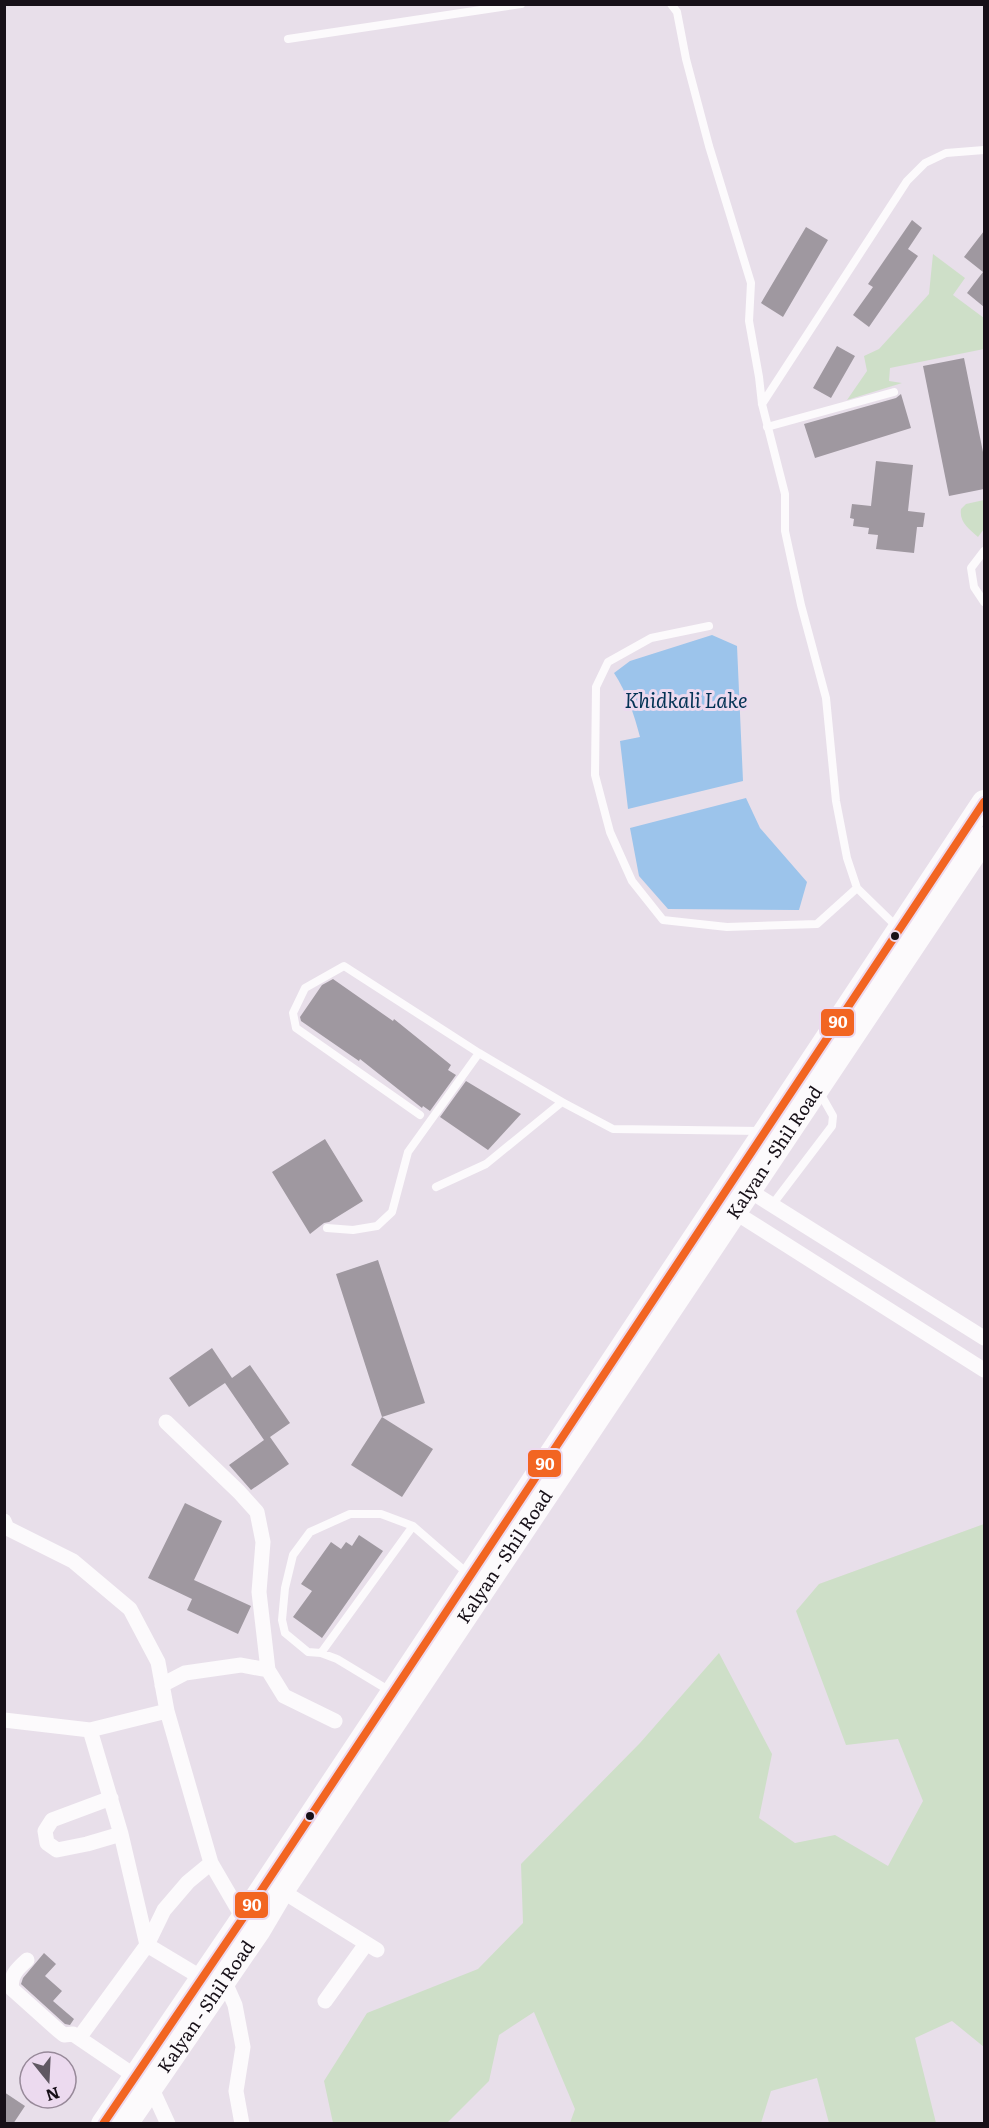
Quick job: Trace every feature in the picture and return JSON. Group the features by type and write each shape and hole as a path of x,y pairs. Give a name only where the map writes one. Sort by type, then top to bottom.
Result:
{"main road":[{"name":"Kalyan - Shil Road","path":"251,1924 282,1891 818,1089 909,936 984,802"},
{"name":"Kalyan - Shil Road","path":"103,2124 143,2081 251,1924 392,1693 768,1131 909,936 984,839"},
{"name":"Kalyan - Shil Road","path":"126,2124 143,2081"}],"street":[{"path":"750,1191 984,1338"},
{"path":"736,1213 984,1370"},
{"path":"166,1422 239,1492 256,1512 263,1542 259,1592 268,1670 284,1696 335,1721"},
{"path":"5,1526 73,1560 130,1609 158,1662 167,1711 211,1863 251,1924"},
{"path":"162,1685 185,1673 241,1665 268,1670"},
{"path":"4,1720 90,1730 167,1711"},
{"path":"90,1730 121,1834 147,1945 213,1979 235,2005 243,2047 236,2091 242,2124"},
{"path":"111,1798 52,1820 45,1831 47,1843 57,1850 121,1834"},
{"path":"80,2038 147,1945 164,1910 188,1882 211,1863"},
{"path":"282,1891 371,1947 325,2001"},
{"path":"27,1960 16,1970 11,1983 12,1989 64,2035 73,2034 80,2038 143,2081 168,2124"}],"lane":[{"path":"288,39 521,4"},
{"path":"671,4 677,12 706,135 751,283 749,321 762,405 785,494 785,531 801,604 826,698 836,801 847,858 857,888 909,936"},
{"path":"762,405 907,181 925,163 946,153 984,150"},
{"path":"767,427 894,392"},
{"path":"984,551 971,568 975,587 984,602"},
{"path":"709,626 651,638 608,662 596,687 595,775 610,832 632,881 663,920 727,927 817,924 857,888"},
{"path":"420,1115 296,1028 294,1013 305,988 344,966 479,1053 613,1129 768,1131"},
{"path":"327,1228 353,1230 377,1226 392,1212 408,1152 479,1053"},
{"path":"772,1205 832,1126 833,1116 818,1089"},
{"path":"436,1187 486,1164 562,1102"},
{"path":"392,1693 338,1659 321,1653 308,1652 285,1633 282,1620 285,1588 293,1555 310,1532 350,1514 381,1514 413,1526 470,1576"},
{"path":"321,1653 413,1526"}],"green space":[{"path":"933,254 965,278 953,295 984,318 984,349 890,368 889,381 902,383 847,400 867,371 864,356 879,349 929,294"},
{"path":"984,500 984,529 978,537 963,521 961,509 966,504"},
{"path":"984,1524 984,2047 952,2021 915,2038 936,2123 829,2123 817,2078 771,2091 761,2123 570,2123 575,2109 534,2012 499,2035 489,2081 447,2123 333,2123 324,2081 367,2013 478,1969 523,1923 521,1864 640,1743 719,1653 772,1754 759,1818 795,1843 835,1835 888,1866 923,1801 898,1739 846,1745 796,1611 819,1584"}],"water":[{"name":"Khidkali Lake","path":"712,635 737,646 743,781 628,809 620,741 640,737 630,704 614,673 630,661"},
{"path":"746,798 760,828 807,882 799,910 668,909 639,876 630,828"}],"building":[{"path":"912,220 922,228 908,249 918,256 869,327 853,315 873,287 868,284"},
{"path":"806,227 828,240 783,317 761,303"},
{"path":"984,231 984,307 967,293 983,272 964,257"},
{"path":"837,346 855,356 831,398 813,388"},
{"path":"964,358 984,457 984,489 949,496 923,366"},
{"path":"901,394 911,428 815,458 804,424 896,398"},
{"path":"876,461 913,465 908,511 925,513 923,527 917,527 914,553 876,549 878,535 868,534 869,528 853,526 854,519 850,518 852,504 871,506"},
{"path":"333,979 393,1021 394,1019 451,1065 448,1070 456,1075 430,1111 423,1106 422,1108 360,1059 359,1061 301,1021 300,1017 322,985"},
{"path":"466,1081 521,1114 488,1150 440,1117"},
{"path":"325,1139 363,1201 324,1223 310,1234 272,1172"},
{"path":"378,1260 425,1403 382,1417 336,1274"},
{"path":"212,1348 232,1378 250,1365 290,1423 270,1437 289,1464 251,1490 229,1465 264,1440 225,1383 189,1407 169,1378"},
{"path":"382,1417 433,1449 402,1497 351,1465"},
{"path":"185,1503 222,1521 194,1580 251,1606 238,1634 187,1610 192,1599 148,1578"},
{"path":"359,1535 383,1551 322,1638 293,1617 312,1591 301,1584 331,1542 341,1549 346,1542 352,1546"},
{"path":"44,1953 56,1964 45,1976 62,1991 53,2001 74,2019 70,2025 65,2024 21,1984 23,1978"},
{"path":"4,2092 18,2101 18,2110 22,2110 13,2124 4,2124"}],"transit line":[{"name":"90","path":"103,2124 243,1918 984,802"}]}
